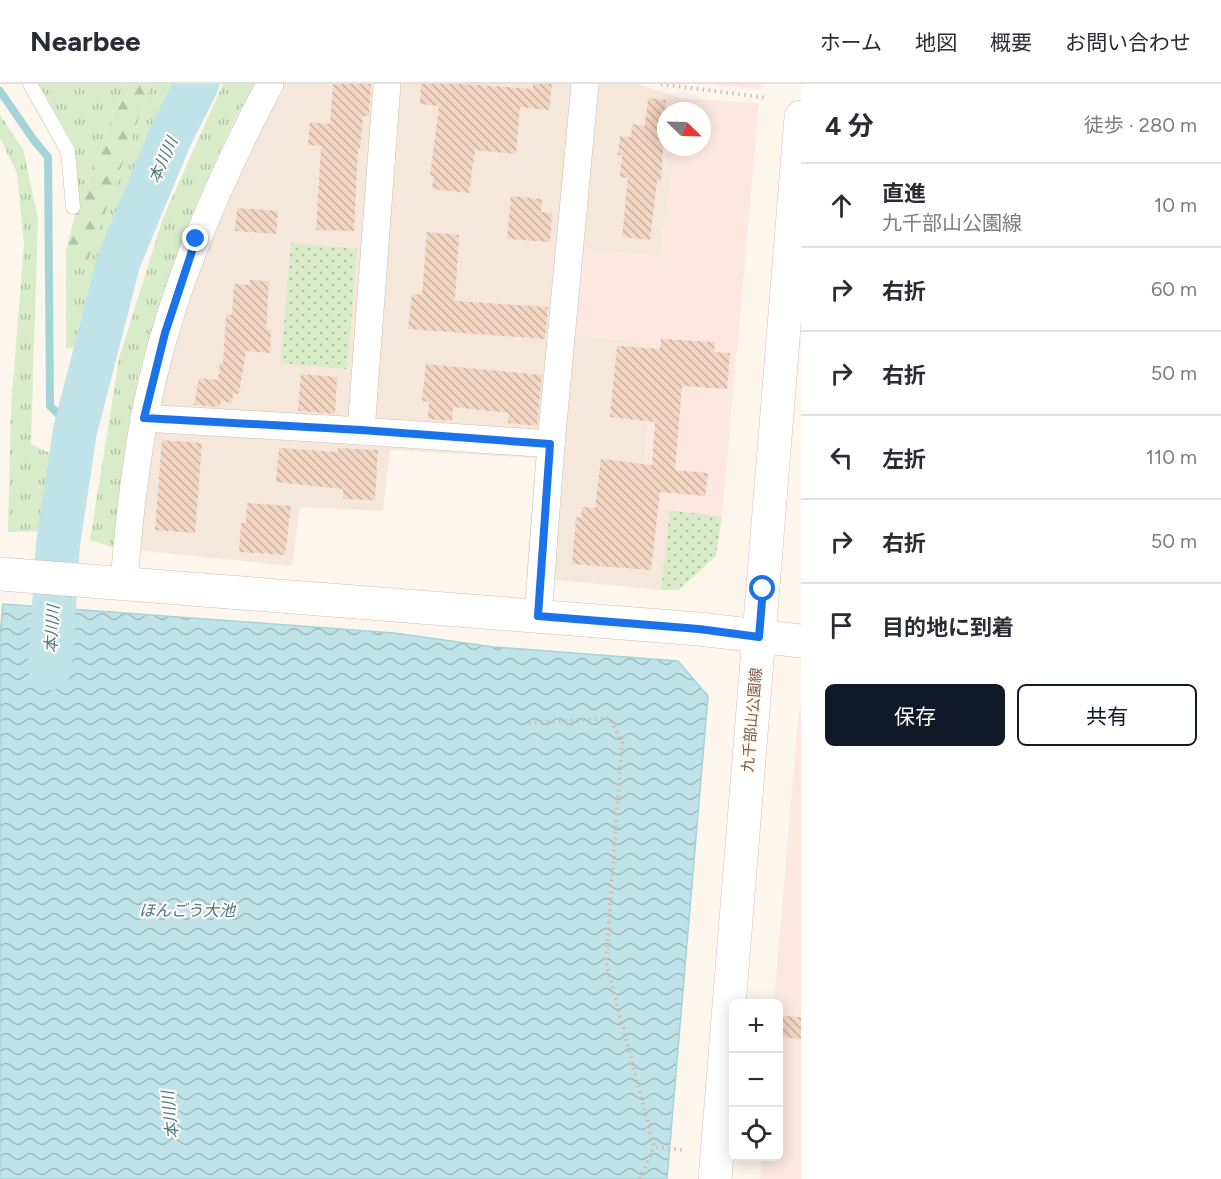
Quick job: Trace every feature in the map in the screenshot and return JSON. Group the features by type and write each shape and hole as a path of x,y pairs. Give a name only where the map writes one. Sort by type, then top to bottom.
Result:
{"main road":[{"name":"九千部山公園線","path":"715,1179 801,117"},
{"path":"0,573 699,629 801,641"}],"street":[{"path":"124,584 132,491 144,418 165,333 196,239 244,134 270,84"},
{"path":"361,430 387,84"},
{"path":"538,616 550,444 585,84"},
{"path":"144,418 361,430 550,444"}],"lane":[{"path":"30,84 68,151 73,207"}],"path":[{"path":"661,84 768,98"},
{"path":"529,723 610,718 622,743 606,962 654,1147 640,1179"},
{"path":"654,1147 684,1150"}],"shaded area":[{"path":"255,84 638,84 681,98 681,102 657,102 657,156 674,156 660,255 572,335 652,343 642,507 670,510 661,590 526,577 536,458 390,450 383,511 300,507 292,566 115,548 138,375 186,228 236,116"},
{"path":"708,84 761,84 760,90"},
{"path":"681,98 759,103 722,517 642,507 652,343 572,335 580,249 660,255 674,156 711,156 711,102 681,102"},
{"path":"801,708 801,1179 760,1179 762,1161 783,1161 783,999 774,999 799,709"}],"green space":[{"path":"39,84 125,84 76,211 74,146"},
{"path":"125,84 151,84 85,268 66,250 76,211"},
{"path":"151,84 173,84 107,244 81,347 66,348 66,250 85,267"},
{"path":"223,84 255,84 236,116 186,228 138,375 115,548 90,540 119,358 163,218"},
{"path":"0,115 23,149 38,218 31,444 52,454 42,531 8,532 11,408 24,244 17,173 0,138"},
{"path":"291,243 357,249 347,369 281,363"},
{"path":"670,510 722,517 716,556 679,590 661,590"}],"water":[{"name":"ほんごう大池","path":"3,604 394,633 494,647 678,661 708,696 667,1179 0,1179 0,634"}],"building":[{"path":"333,84 371,84 369,116 363,116 360,149 358,149 354,231 316,230 321,146 308,145 310,122 330,124"},
{"path":"421,84 463,84 533,89 533,84 552,84 549,110 520,107 516,154 475,150 469,193 432,189 434,176 430,176 439,106 420,104"},
{"path":"648,98 666,100 666,102 657,102 657,156 663,156 661,181 657,181 650,240 622,237 628,178 620,177 622,155 618,155 620,136 631,137 632,124 645,126"},
{"path":"511,196 542,199 541,212 552,213 550,242 507,239"},
{"path":"237,208 278,211 276,234 235,231"},
{"path":"427,232 459,235 455,301 548,307 545,339 408,329 412,294 422,295"},
{"path":"250,280 269,281 266,330 271,330 270,353 246,351 239,394 233,393 232,403 221,401 220,407 194,405 199,378 218,380 220,363 223,364 226,314 232,315 234,284 250,285"},
{"path":"661,339 715,342 714,352 730,353 727,389 682,386 675,470 708,473 705,496 660,492 651,570 572,564 576,517 581,518 582,507 595,508 601,459 652,465 655,422 610,417 617,346 660,349"},
{"path":"426,364 542,375 537,426 508,423 509,413 453,407 452,421 428,419 429,402 422,401"},
{"path":"301,374 337,377 335,414 298,411"},
{"path":"162,440 202,443 195,533 155,530"},
{"path":"279,448 338,452 338,448 378,450 375,500 343,499 343,489 276,482"},
{"path":"247,503 291,506 285,555 239,552 241,523 246,523"},
{"path":"783,1016 801,1017 801,1039 783,1037"}],"waterway":[{"name":"本川川","path":"50,668 58,544 75,431 119,260 171,135 197,84"},
{"path":"0,91 48,157 50,406 75,431"}],"route":[{"path":"196,239 165,333 144,418 361,430 550,444 538,616 699,629 759,637 763,589"}]}
